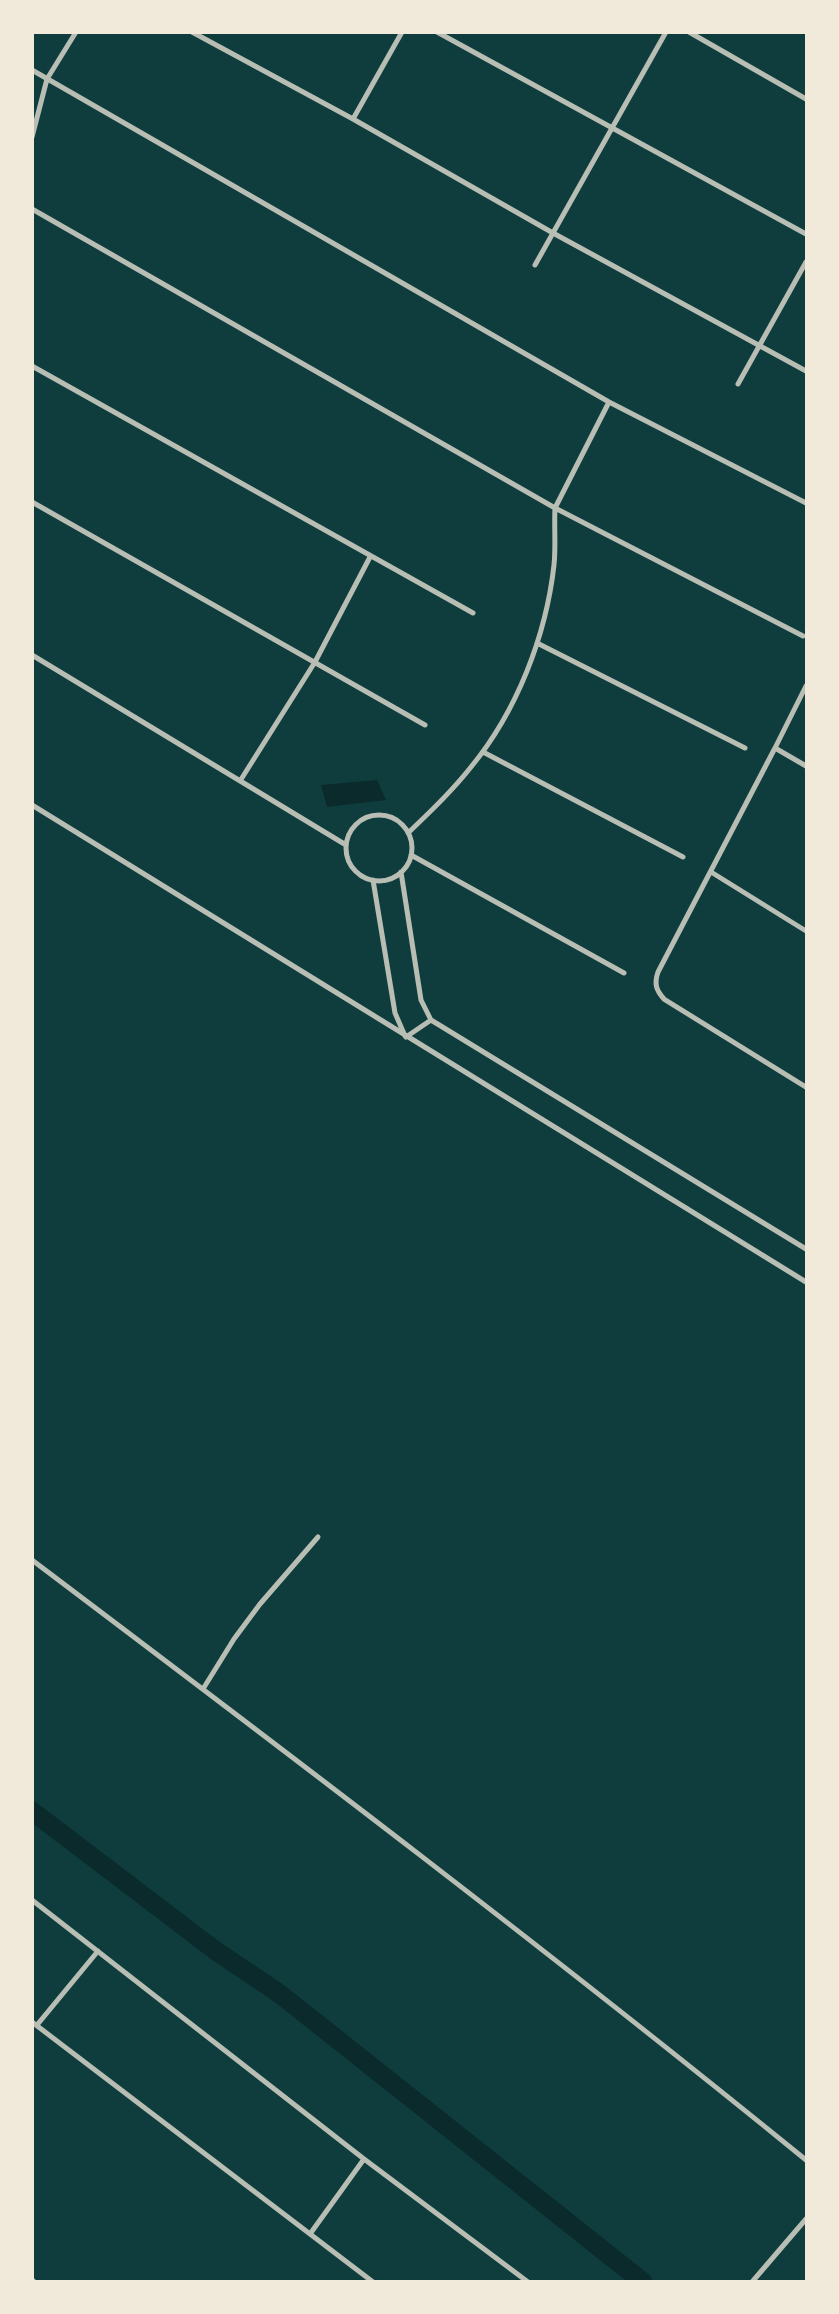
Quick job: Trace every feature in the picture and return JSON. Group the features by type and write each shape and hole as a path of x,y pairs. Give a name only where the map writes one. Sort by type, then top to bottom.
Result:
{"street":[{"path":"32,137 47,79 76,32"},
{"path":"192,32 353,119 554,233 806,370"},
{"path":"353,119 402,32"},
{"path":"437,32 806,234"},
{"path":"535,265 666,32"},
{"path":"689,32 806,99"},
{"path":"32,70 609,402 806,502"},
{"path":"32,210 554,508 803,636"},
{"path":"738,384 806,262"},
{"path":"32,366 473,613"},
{"path":"408,833 453,789 483,752 515,697 537,643 550,594 554,563 554,508 609,402"},
{"path":"32,502 425,725"},
{"path":"240,781 315,662 370,557"},
{"path":"537,643 745,748"},
{"path":"32,655 346,844"},
{"path":"806,686 658,972 655,982 657,991 664,999 806,1088"},
{"path":"775,748 806,766"},
{"path":"483,752 683,857"},
{"path":"32,805 806,1282"},
{"path":"382,815 393,818 408,833 411,855 402,872 389,879 373,880 362,876 350,865 346,855 348,834 354,826 372,816 382,815"},
{"path":"411,855 624,973"},
{"path":"402,872 421,1000 431,1020 806,1249"},
{"path":"711,872 806,931"},
{"path":"373,880 395,1013 406,1037"},
{"path":"406,1037 431,1020"},
{"path":"203,1689 234,1639 260,1604 318,1537"},
{"path":"32,1560 203,1689 691,2066 806,2160"},
{"path":"32,1900 364,2159 528,2282"},
{"path":"98,1951 35,2024 372,2282"},
{"path":"310,2234 364,2159"},
{"path":"752,2282 806,2219"}],"water":[{"path":"377,780 386,800 327,807 321,785"}],"waterway":[{"path":"32,1811 216,1951 280,1994 643,2282"}]}
